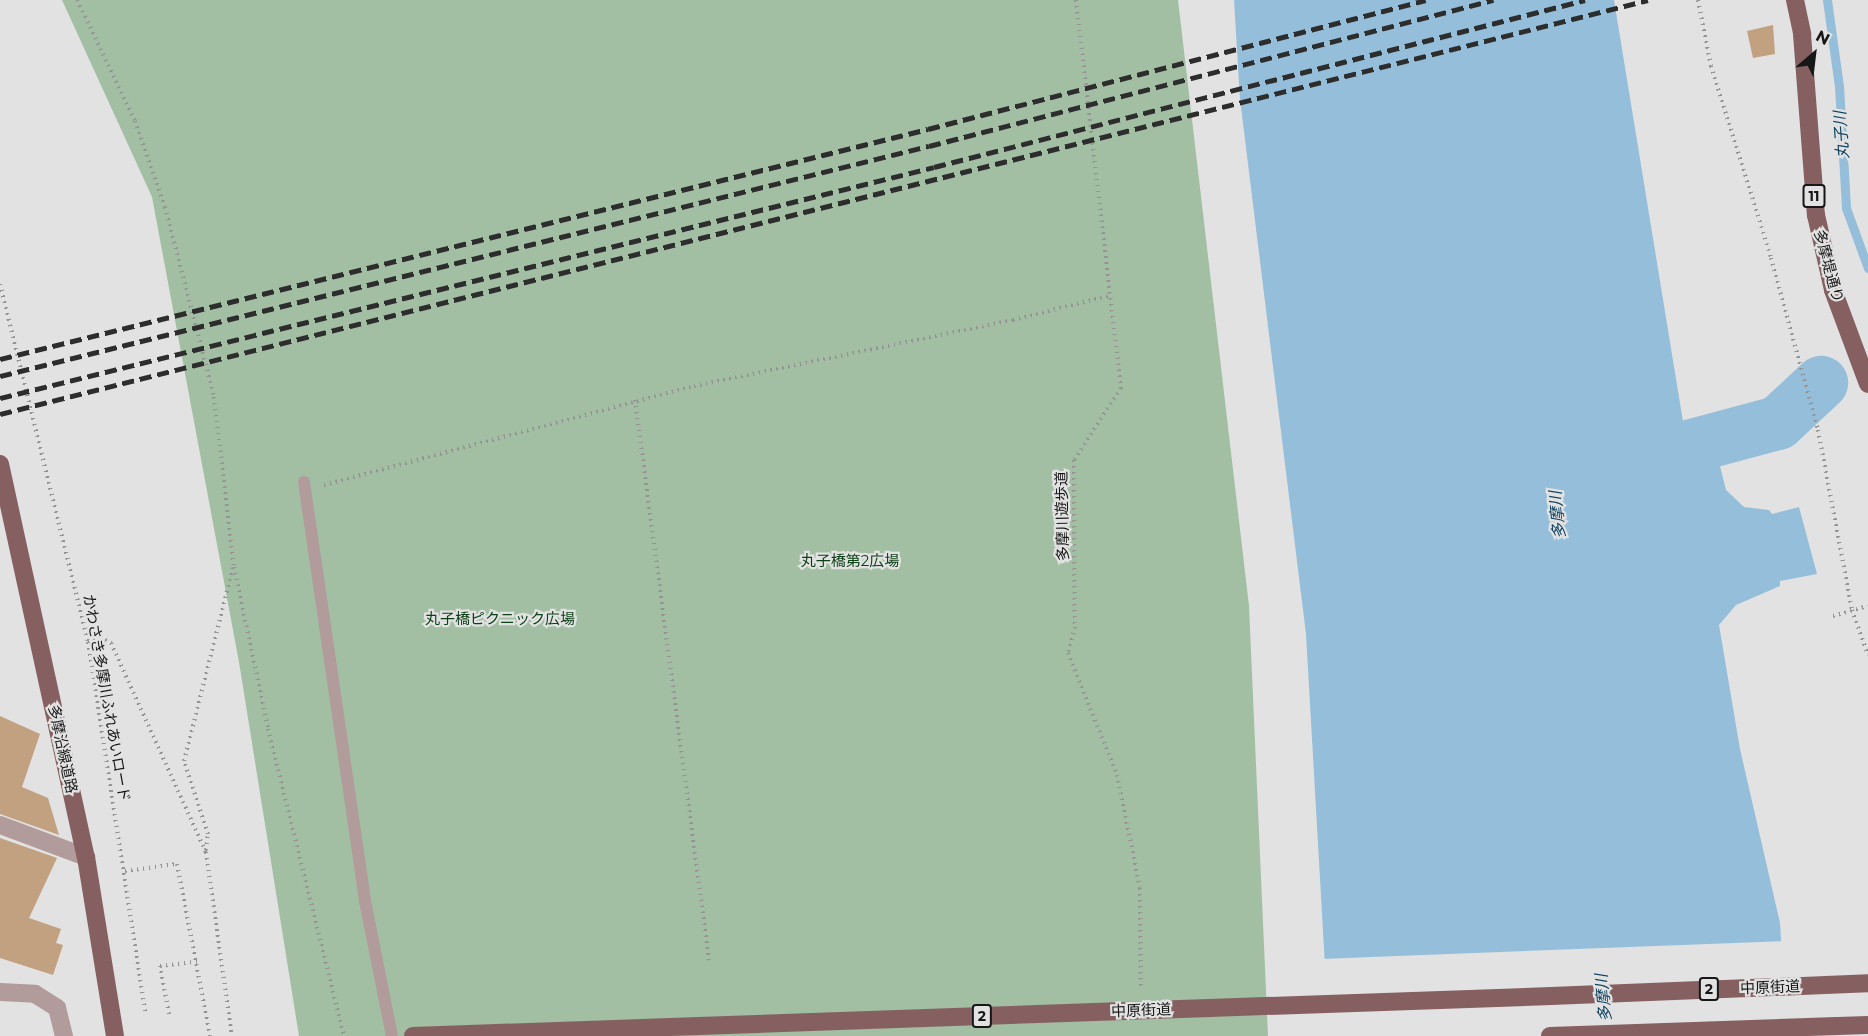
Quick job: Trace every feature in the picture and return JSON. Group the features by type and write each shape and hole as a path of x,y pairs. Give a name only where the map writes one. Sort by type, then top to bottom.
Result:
{"main road":[{"name":"多摩堤通り","path":"1795,0 1802,34 1816,215 1833,290 1868,384"},
{"name":"多摩沿線道路","path":"0,464 86,857 116,1036"},
{"name":"中原街道","path":"413,1036 1868,983"},
{"path":"1550,1036 1868,1025"}],"street":[{"path":"0,825 86,857"},
{"path":"0,992 35,994 57,1008 64,1036"}],"lane":[{"path":"309,485 364,901 392,1036"}],"path":[{"path":"76,0 135,121 165,207 214,397 234,567 268,729 344,1036"},
{"path":"79,6 81,0"},
{"name":"多摩川遊歩道","path":"1076,0 1121,388 1074,460 1075,627 1068,653 1116,776 1140,888 1141,989"},
{"path":"1698,0 1711,66 1771,258 1818,430 1852,610 1868,655"},
{"name":"かわさき多摩川ふれあいロード","path":"0,284 88,642 146,1015"},
{"path":"309,485 635,400 1112,295"},
{"path":"635,400 709,960"},
{"path":"232,1036 206,852 208,834 184,761 234,567"},
{"path":"1833,616 1868,606"},
{"path":"88,642 100,637 111,643 206,852"},
{"path":"125,871 177,864 198,961 210,1036"},
{"path":"169,1014 160,966 198,961"}],"green space":[{"path":"62,0 1178,0 1249,606 1268,1036 299,1036 239,662 152,197"}],"water":[{"name":"多摩川","path":"1234,0 1614,0 1687,446 1720,466 1726,490 1744,507 1769,510 1772,514 1799,507 1817,574 1780,581 1780,586 1736,605 1719,625 1740,749 1780,923 1787,1036 1329,1036 1306,634 1240,99"}],"pier":[{"path":"1784,941 1790,1036 1326,1036 1321,959"}],"building":[{"path":"1773,25 1775,54 1753,58 1747,31"},
{"path":"0,716 40,734 22,787 48,798 59,835 0,814"},
{"path":"0,838 57,858 29,918 61,929 56,943 63,945 53,975 0,958"}],"waterway":[{"name":"丸子川","path":"1827,0 1839,86 1846,208 1868,268"},
{"path":"1617,466 1778,423 1821,383"}],"railway":[{"path":"0,359 928,129 1426,0"},
{"path":"0,376 929,146 1493,0"},
{"path":"0,398 934,167 1585,0"},
{"path":"0,414 1648,0"}],"park label":[{"name":"丸子橋第2広場","path":"850,561"},
{"name":"丸子橋ピクニック広場","path":"500,619"}]}
